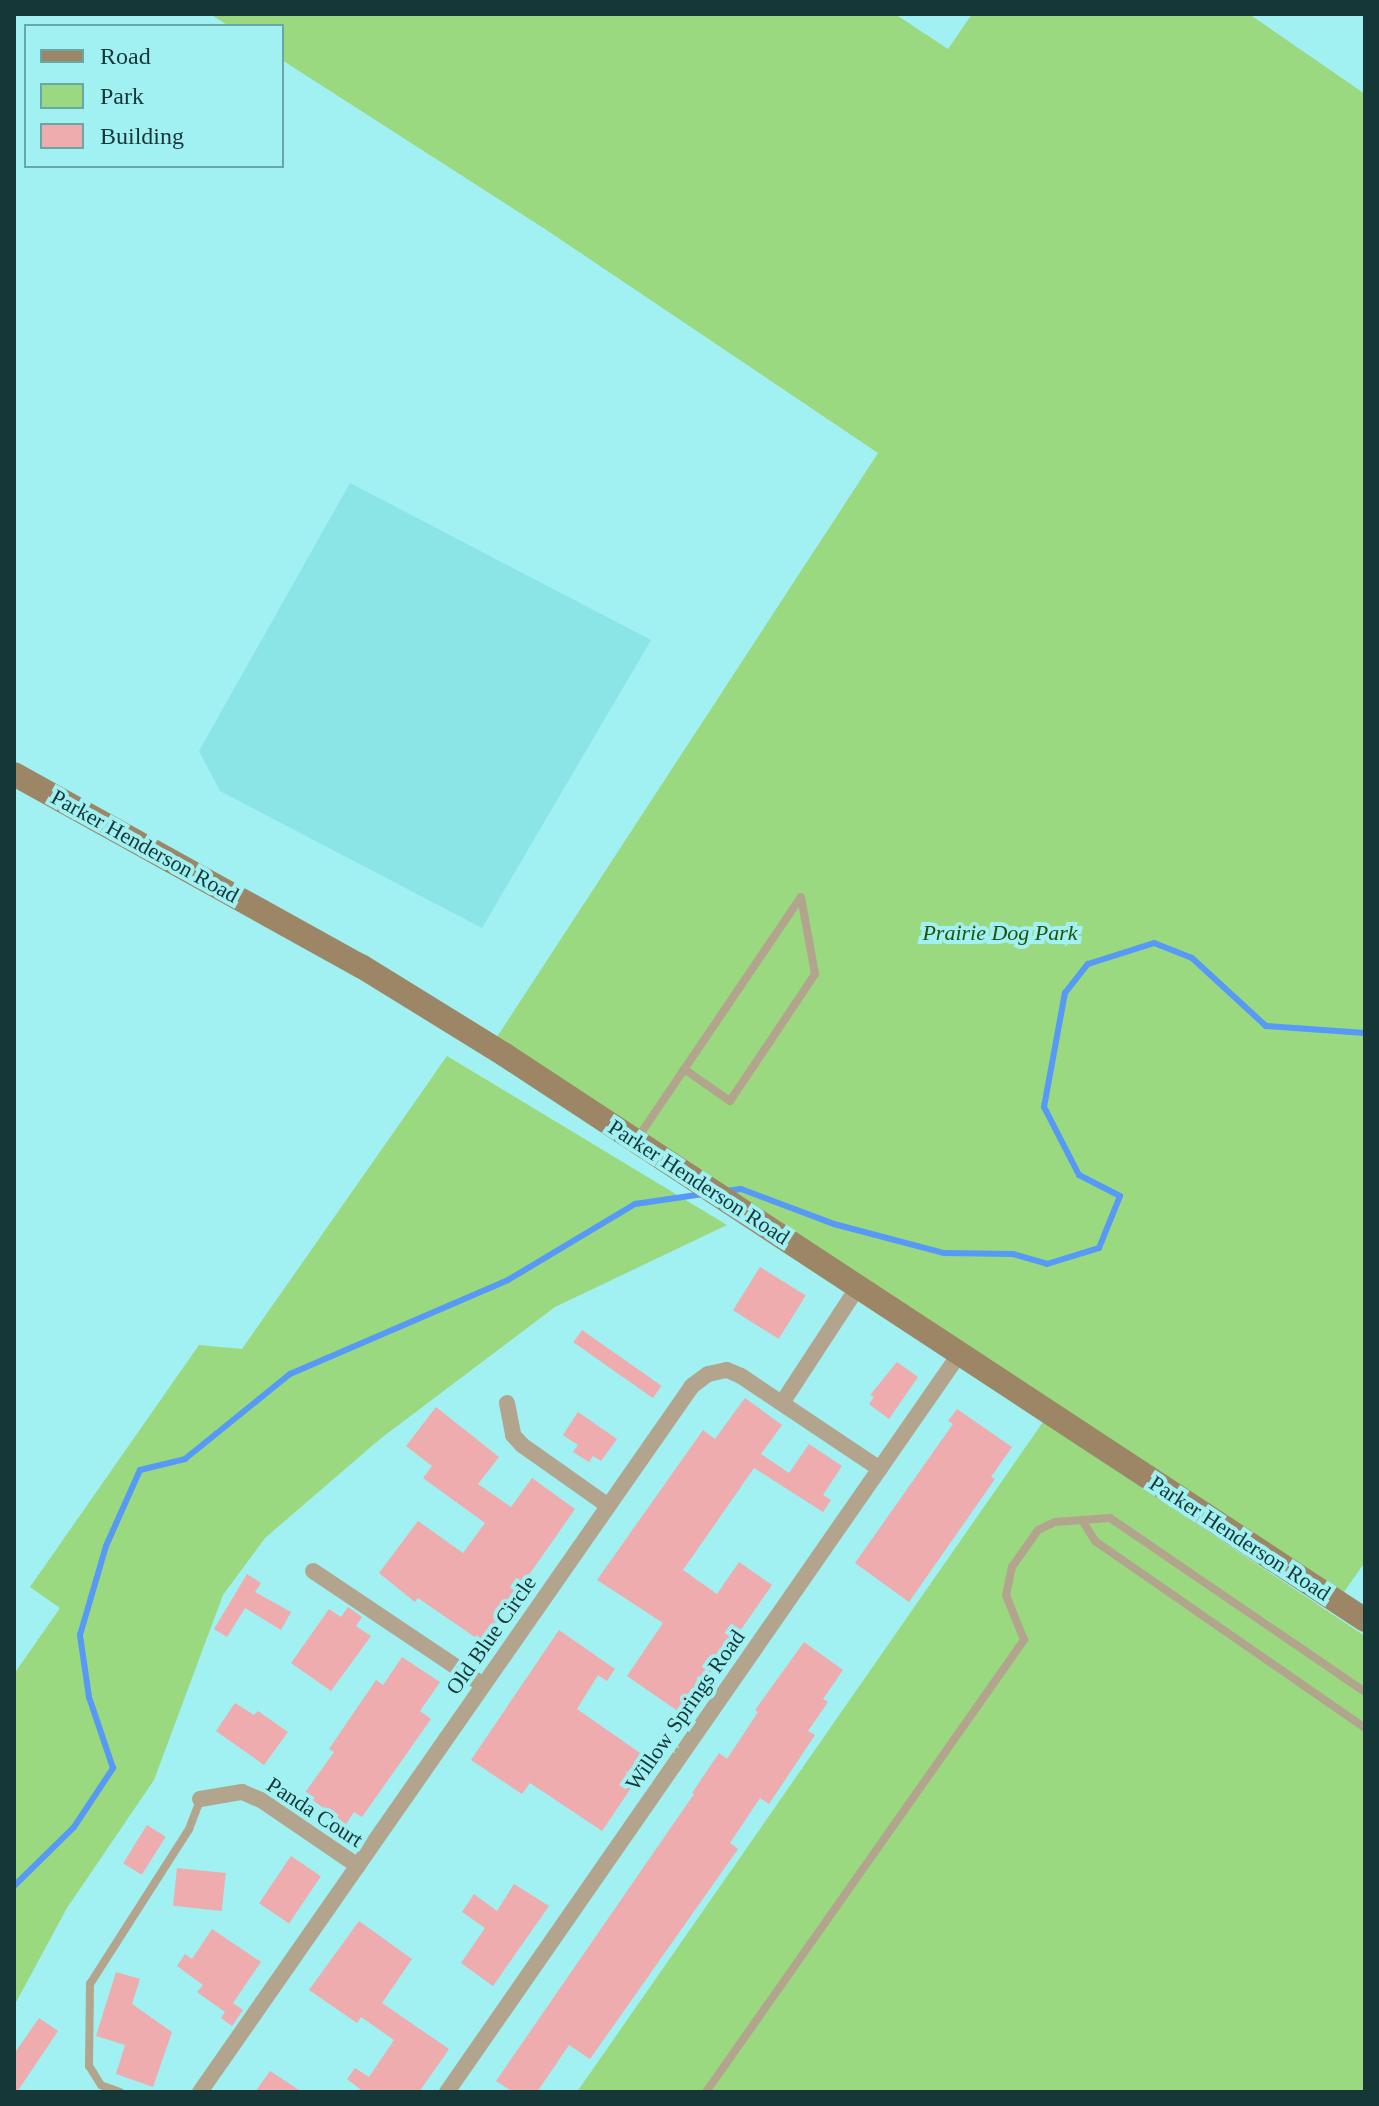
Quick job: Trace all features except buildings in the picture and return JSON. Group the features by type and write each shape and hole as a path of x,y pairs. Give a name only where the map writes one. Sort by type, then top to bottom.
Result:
{"street":[{"name":"Parker Henderson Road","path":"14,774 361,966 660,1155 1365,1620"},
{"path":"782,1403 858,1287"},
{"name":"Willow Springs Road","path":"447,2092 960,1353"},
{"name":"Old Blue Circle","path":"200,2092 692,1386 708,1374 727,1370 880,1469"},
{"path":"507,1403 513,1435 522,1445 607,1505"},
{"path":"313,1571 483,1685"},
{"name":"Panda Court","path":"200,1799 242,1792 261,1800 358,1866"}],"lane":[{"path":"636,1140 684,1069 801,897 815,974 730,1101 684,1069"},
{"path":"706,2092 1024,1640 1006,1595 1012,1567 1038,1530 1055,1522 1110,1518 1365,1692"},
{"path":"1082,1520 1095,1541 1365,1728"},
{"path":"120,2092 101,2085 89,2066 90,1984 180,1844 200,1799"}],"shaded area":[{"path":"350,483 651,640 482,928 220,791 199,751"}],"green space":[{"name":"Prairie Dog Park","path":"210,14 895,14 948,49 972,14 1249,14 1365,94 1365,1562 1344,1592 495,1040 878,453 545,229 284,61 284,24 226,24"},
{"path":"447,1056 727,1225 555,1307 380,1439 265,1538 223,1595 154,1780 67,1908 14,2006 14,1674 60,1608 30,1587 199,1345 242,1349"},
{"path":"1043,1422 1365,1636 1365,2092 577,2092"}],"waterway":[{"path":"726,1191 741,1189 834,1224 944,1253 1013,1254 1047,1264 1099,1248 1120,1196 1079,1175 1044,1107 1065,993 1088,964 1154,943 1192,958 1266,1026 1365,1033"},
{"path":"14,1886 74,1827 113,1768 89,1697 80,1635 106,1546 140,1470 185,1459 290,1374 508,1280 635,1204 703,1194"}]}
